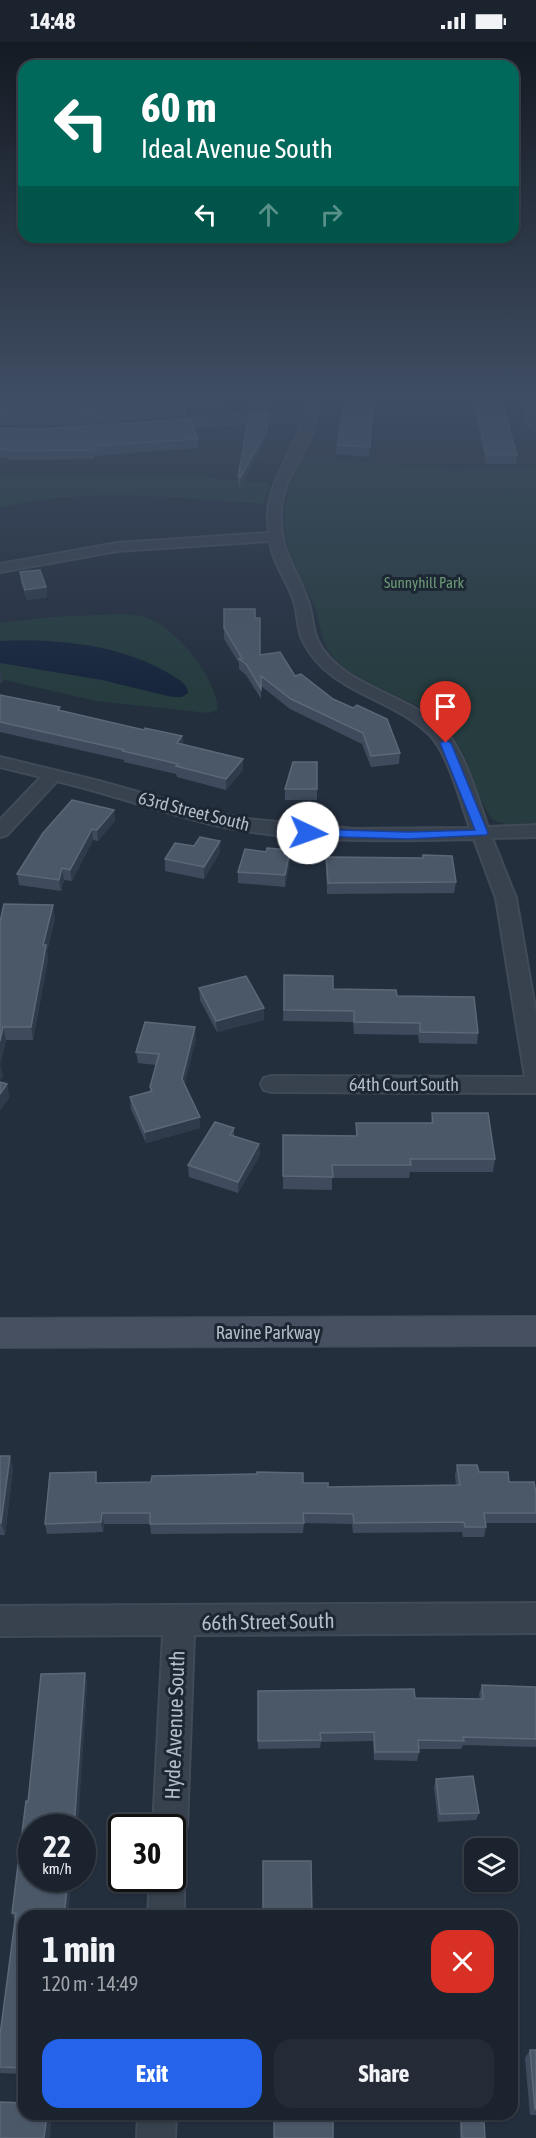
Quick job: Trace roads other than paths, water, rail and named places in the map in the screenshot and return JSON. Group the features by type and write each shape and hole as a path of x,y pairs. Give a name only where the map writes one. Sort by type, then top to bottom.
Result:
{"street":[{"path":"277,494 274,512 275,537 283,567 304,609 308,636 316,651 331,668 348,681 404,707 435,729 450,751 506,898 536,1078"},
{"path":"0,568 117,547 275,537"},
{"name":"63rd Street South","path":"0,762 202,817 270,829 352,835 536,831"},
{"path":"0,831 53,775"},
{"name":"64th Court South","path":"272,1084 536,1085"},
{"name":"Ravine Parkway","path":"0,1333 536,1331"},
{"name":"66th Street South","path":"0,1621 179,1622 536,1618"},
{"name":"Hyde Avenue South","path":"171,1814 179,1622"},
{"path":"166,1910 167,1892"},
{"path":"156,2138 157,2120"}],"water":[{"path":"0,641 44,641 109,650 130,656 170,674 184,684 188,693 182,697 172,697 102,680 0,663"}],"park label":[{"name":"Sunnyhill Park","path":"424,582"}]}
